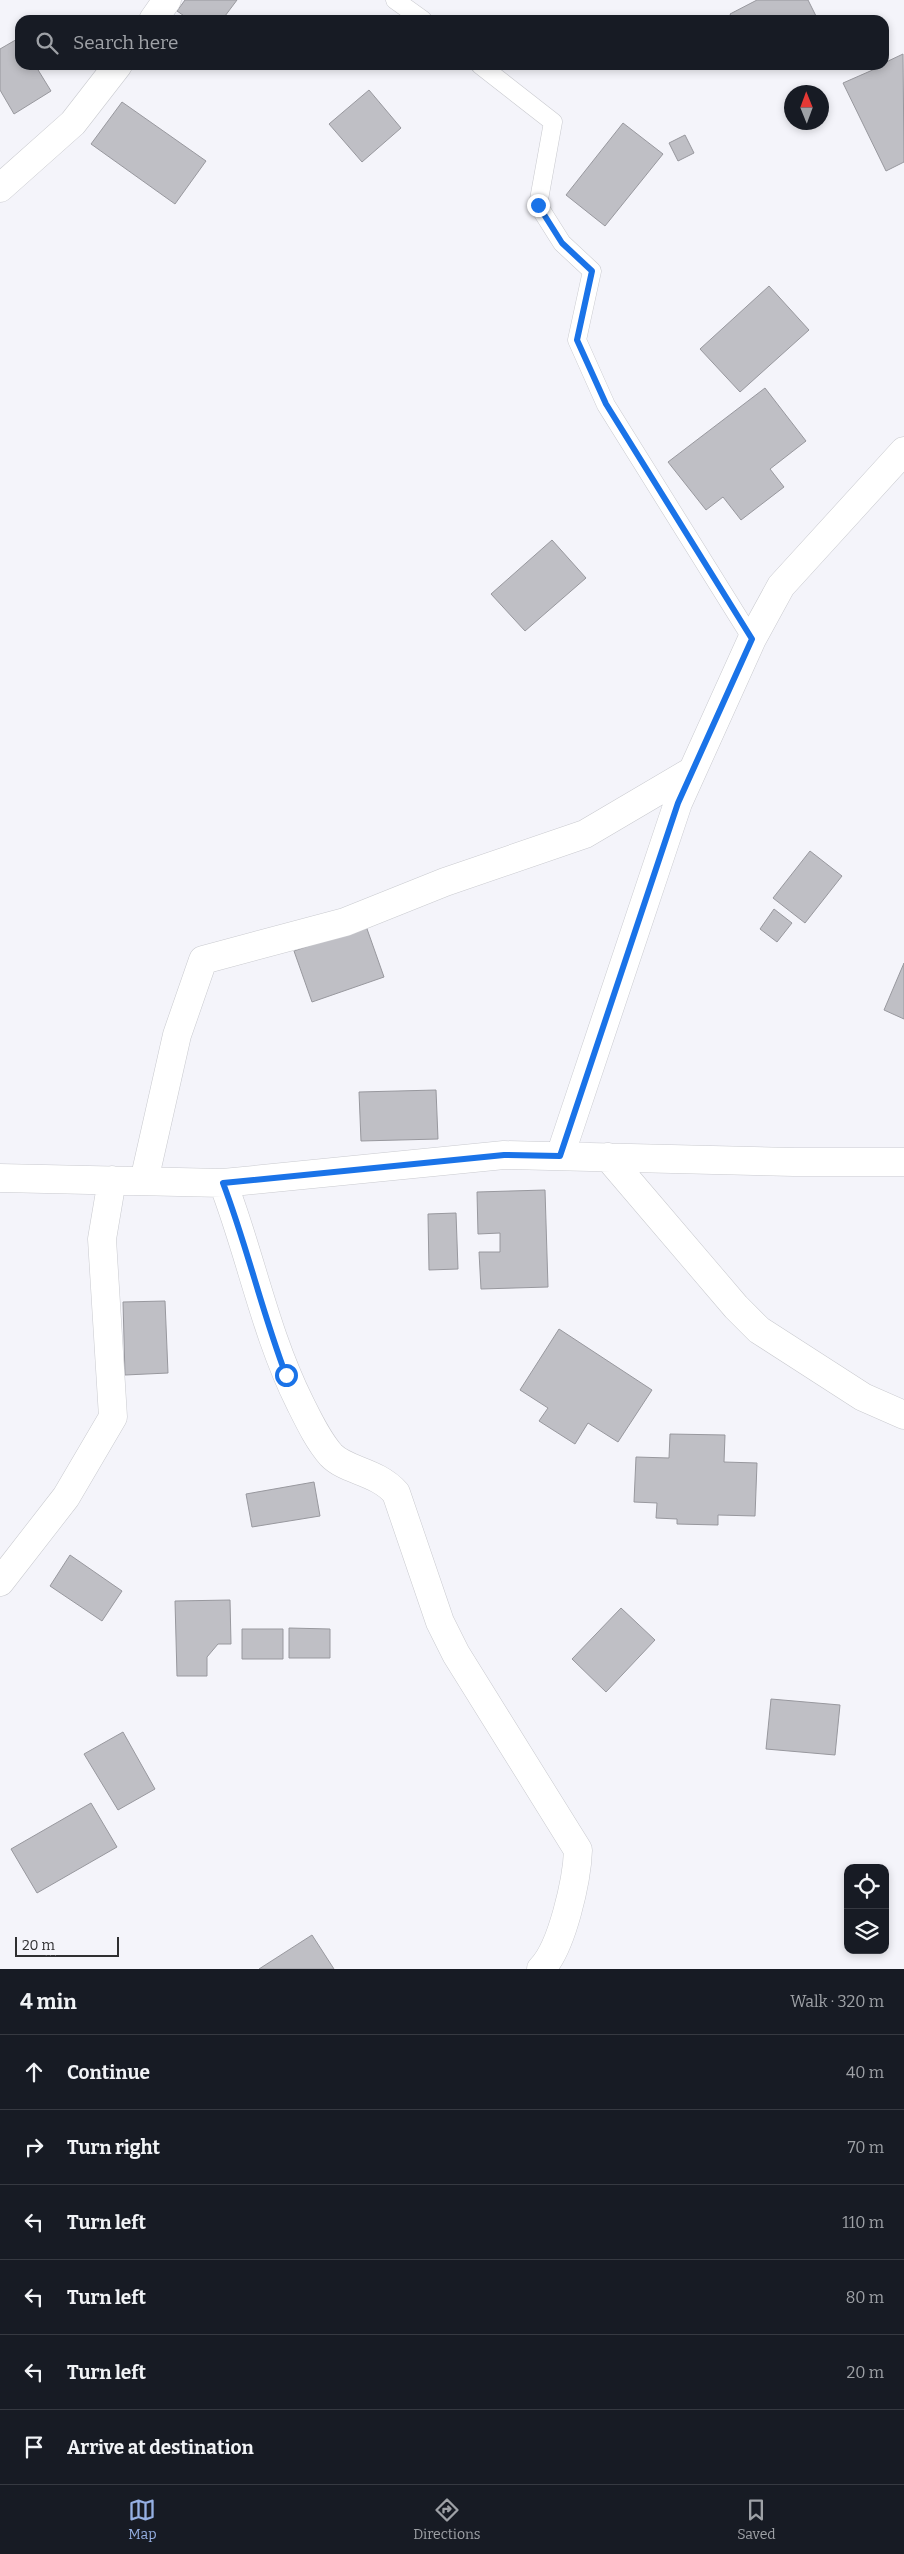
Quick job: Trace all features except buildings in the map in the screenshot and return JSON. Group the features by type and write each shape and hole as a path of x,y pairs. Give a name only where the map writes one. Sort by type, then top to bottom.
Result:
{"street":[{"path":"156,15 166,0"},
{"path":"0,188 72,123 114,70"},
{"path":"560,1156 675,812 752,639 781,586 904,451"},
{"path":"144,1181 178,1035 203,960 345,922 445,882 585,834 692,772"},
{"path":"0,1178 223,1183 504,1155 904,1162"},
{"path":"608,1157 736,1307 759,1330 863,1397 904,1415"},
{"path":"0,1582 66,1497 113,1417 102,1239 112,1180"},
{"path":"223,1183 237,1221 266,1322 286,1375 307,1418 333,1457 381,1479 396,1493 440,1622 456,1654 578,1850 577,1865 558,1943 548,1962 541,1969"}],"lane":[{"path":"395,0 416,15"},
{"path":"486,70 553,122 538,205 562,243 592,271 577,340 606,404 752,639"}],"route":[{"path":"286,1375 266,1322 237,1221 223,1183 504,1155 560,1156 678,803 752,639 606,404 577,340 592,271 562,243 538,205"}]}
